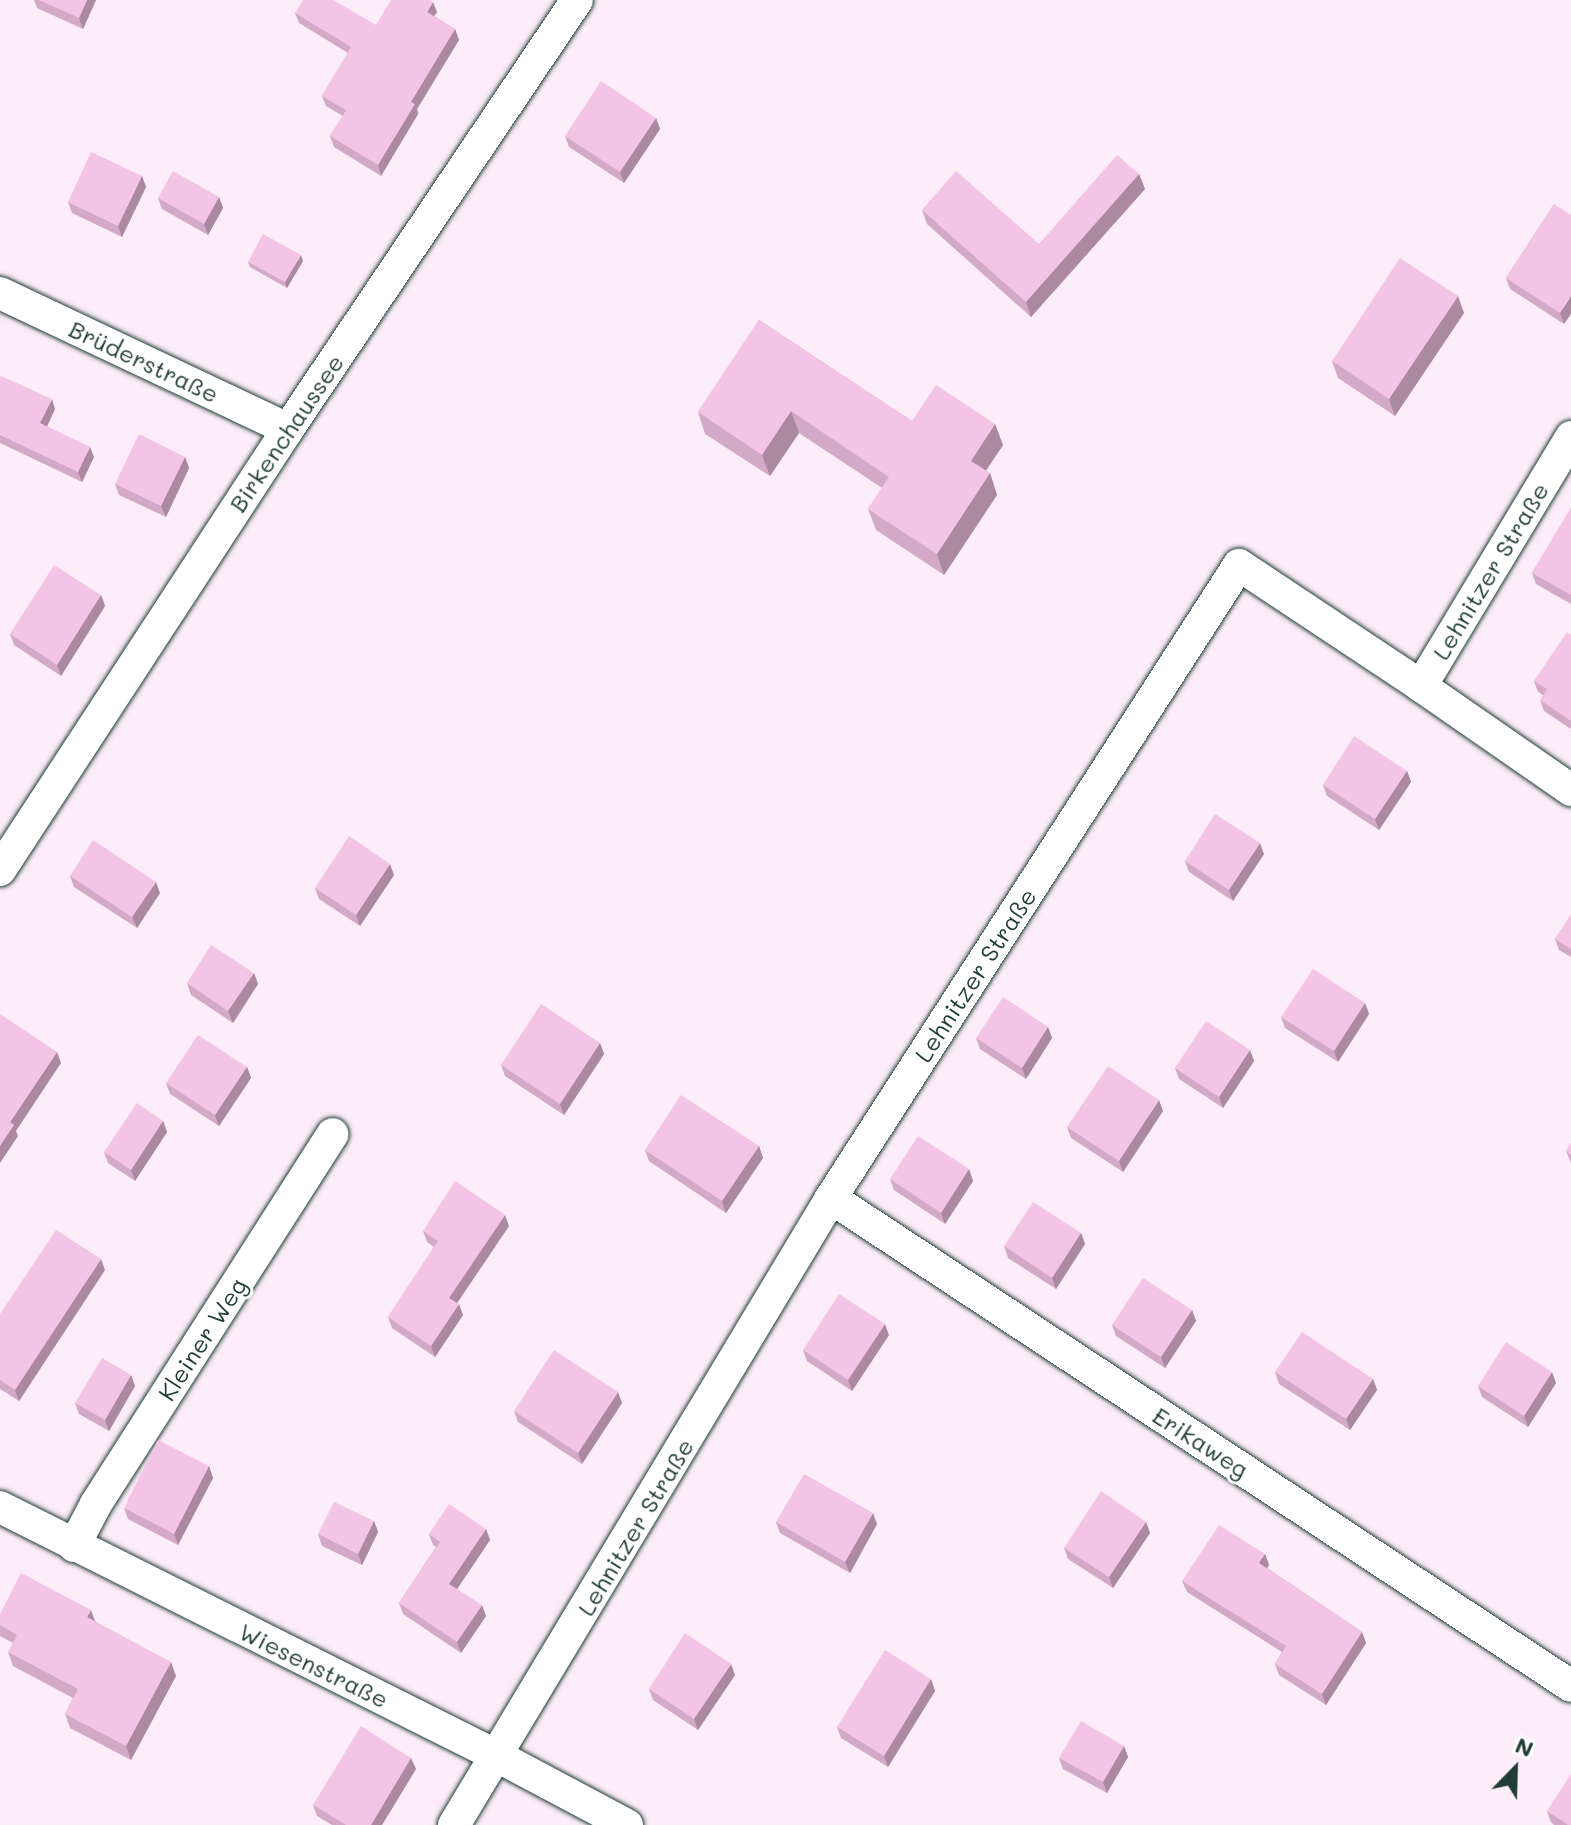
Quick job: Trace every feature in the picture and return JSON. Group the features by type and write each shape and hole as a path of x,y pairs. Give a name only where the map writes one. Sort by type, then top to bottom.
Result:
{"street":[{"name":"Birkenchaussee","path":"0,870 288,429 577,0"},
{"name":"Brüderstraße","path":"0,293 288,429"},
{"name":"Lehnitzer Straße","path":"454,1825 499,1757 831,1198 1239,565 1421,686 1571,437"},
{"path":"1421,686 1571,790"},
{"name":"Kleiner Weg","path":"74,1546 96,1504 333,1134"},
{"name":"Erikaweg","path":"831,1198 1571,1686"},
{"name":"Wiesenstraße","path":"0,1507 499,1757 627,1825"}],"building":[{"path":"39,0 87,0 79,18"},
{"path":"303,0 333,0 376,25 391,0 430,0 433,2 427,12 455,29 378,165 330,136 346,110 322,96 351,47 295,13"},
{"path":"601,81 656,118 620,172 565,136"},
{"path":"91,152 142,176 118,226 68,202"},
{"path":"1117,155 1139,174 1026,302 922,210 956,171 1039,244"},
{"path":"173,171 219,197 204,224 158,198"},
{"path":"1554,204 1571,215 1571,296 1560,313 1506,278"},
{"path":"263,234 301,255 285,282 248,262"},
{"path":"1400,258 1458,296 1389,399 1332,361"},
{"path":"759,320 912,421 936,385 995,424 971,461 990,473 937,554 868,509 889,477 791,411 762,455 698,412"},
{"path":"1,376 52,399 40,423 90,447 78,472 0,435"},
{"path":"139,434 185,457 161,506 115,484"},
{"path":"1571,508 1571,595 1532,573"},
{"path":"54,565 101,595 57,665 10,634"},
{"path":"1567,632 1571,635 1571,721 1540,700 1547,689 1534,681"},
{"path":"1354,736 1407,771 1375,819 1323,785"},
{"path":"1215,814 1260,843 1229,890 1185,861"},
{"path":"349,836 390,864 356,915 315,888"},
{"path":"93,840 156,882 132,917 70,876"},
{"path":"1571,915 1571,949 1555,939"},
{"path":"211,945 254,973 228,1011 187,983"},
{"path":"1313,969 1365,1003 1334,1051 1281,1017"},
{"path":"1003,997 1048,1027 1022,1068 976,1038"},
{"path":"541,1004 600,1043 560,1104 501,1065"},
{"path":"0,1014 57,1052 10,1122 14,1125 0,1146"},
{"path":"1206,1021 1250,1050 1219,1097 1175,1068"},
{"path":"198,1035 247,1067 215,1115 166,1083"},
{"path":"1108,1066 1159,1100 1119,1161 1067,1127"},
{"path":"681,1095 759,1146 722,1201 645,1150"},
{"path":"137,1103 163,1121 131,1170 104,1152"},
{"path":"918,1136 969,1169 941,1213 890,1179"},
{"path":"455,1181 505,1215 449,1298 459,1304 431,1346 388,1317 438,1241 423,1231"},
{"path":"1033,1202 1081,1233 1052,1278 1004,1246"},
{"path":"56,1230 101,1259 15,1390 0,1380 0,1314"},
{"path":"1143,1278 1192,1310 1161,1357 1112,1325"},
{"path":"839,1294 885,1324 848,1380 803,1350"},
{"path":"1302,1332 1373,1379 1346,1419 1275,1372"},
{"path":"1506,1342 1552,1372 1524,1416 1478,1386"},
{"path":"554,1350 618,1392 578,1453 514,1411"},
{"path":"102,1358 131,1375 105,1420 75,1403"},
{"path":"158,1440 209,1466 174,1534 124,1508"},
{"path":"804,1474 873,1513 845,1562 776,1522"},
{"path":"1101,1491 1146,1522 1109,1577 1064,1548"},
{"path":"334,1502 374,1521 358,1554 318,1534"},
{"path":"449,1504 486,1529 449,1584 482,1605 457,1642 399,1603 440,1542 429,1534"},
{"path":"1219,1525 1265,1554 1259,1563 1362,1632 1322,1694 1275,1664 1286,1646 1182,1581"},
{"path":"21,1573 91,1610 87,1617 171,1662 126,1746 65,1714 78,1689 8,1652 17,1635 0,1625 0,1614"},
{"path":"685,1633 731,1664 694,1719 649,1689"},
{"path":"885,1650 931,1679 884,1756 837,1727"},
{"path":"1081,1721 1124,1746 1103,1782 1059,1758"},
{"path":"361,1726 411,1758 371,1825 346,1825 313,1805"},
{"path":"1571,1774 1571,1825 1568,1825 1547,1811"}]}
